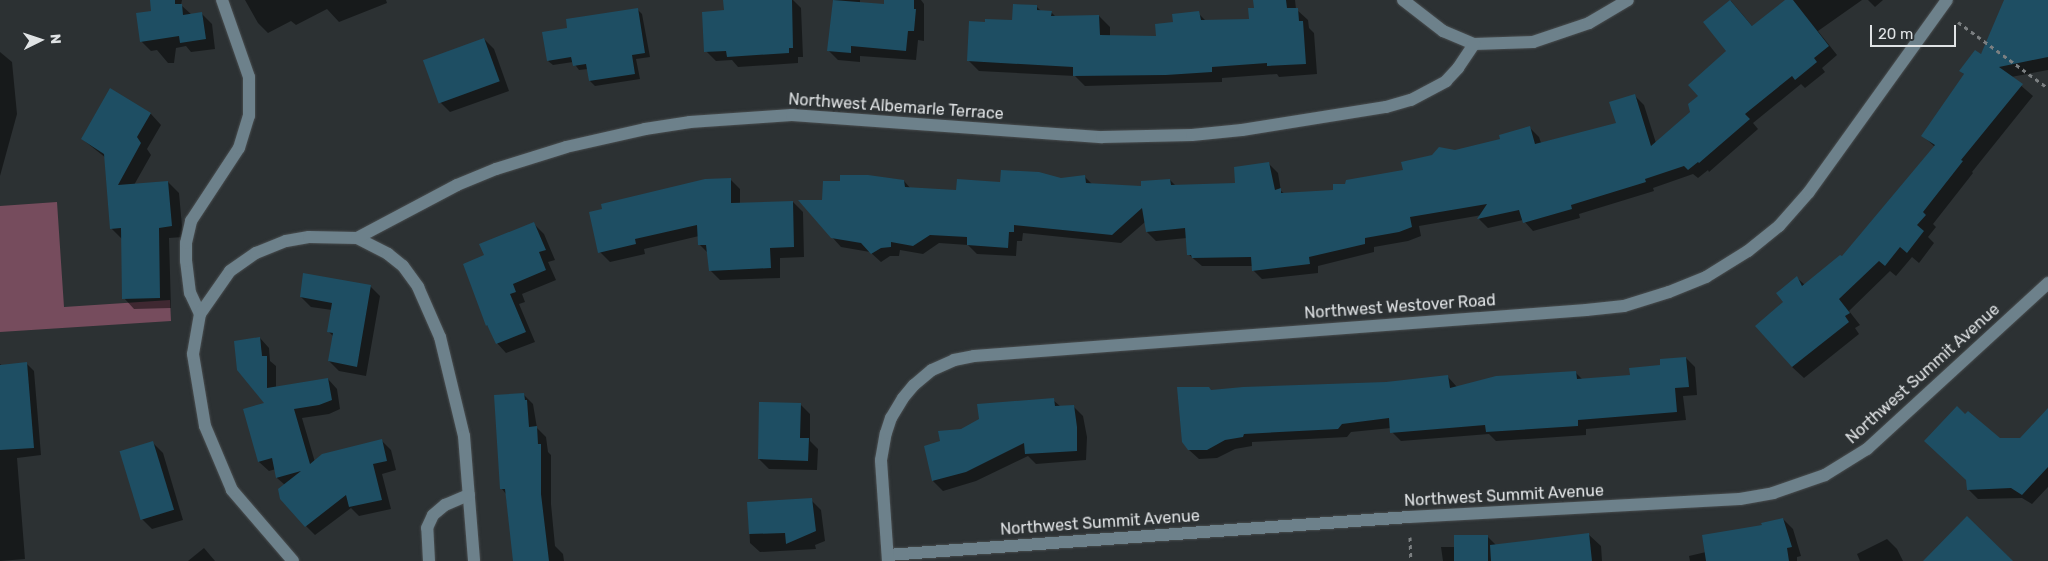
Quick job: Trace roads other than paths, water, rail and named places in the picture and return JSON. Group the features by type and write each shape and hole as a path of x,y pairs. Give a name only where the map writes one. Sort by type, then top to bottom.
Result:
{"street":[{"path":"200,314 190,293 186,262 186,243 191,221 238,148 249,116 248,76 222,0"},
{"path":"1403,0 1444,31 1474,44 1533,42 1589,23 1628,0"},
{"name":"Northwest Westover Road","path":"888,558 881,460 886,433 891,418 903,398 914,385 932,370 954,360 974,356 1586,310 1624,306 1669,292 1706,277 1748,251 1779,226 1809,192 1944,5"},
{"name":"Northwest Albemarle Terrace","path":"293,561 232,490 205,426 194,354 200,314 230,271 256,252 286,241 309,237 357,238 457,185 496,169 566,147 645,129 690,122 792,115 1102,137 1156,137 1242,130 1386,107 1411,100 1432,91 1446,81 1458,68 1474,44"},
{"path":"357,238 388,254 402,266 418,287 430,310 440,337 464,436 474,561"},
{"name":"Northwest Summit Avenue","path":"888,558 1409,517 1740,499 1773,493 1825,475 1867,449 2048,283"},
{"path":"429,561 427,528 434,515 445,506 469,495"}]}
